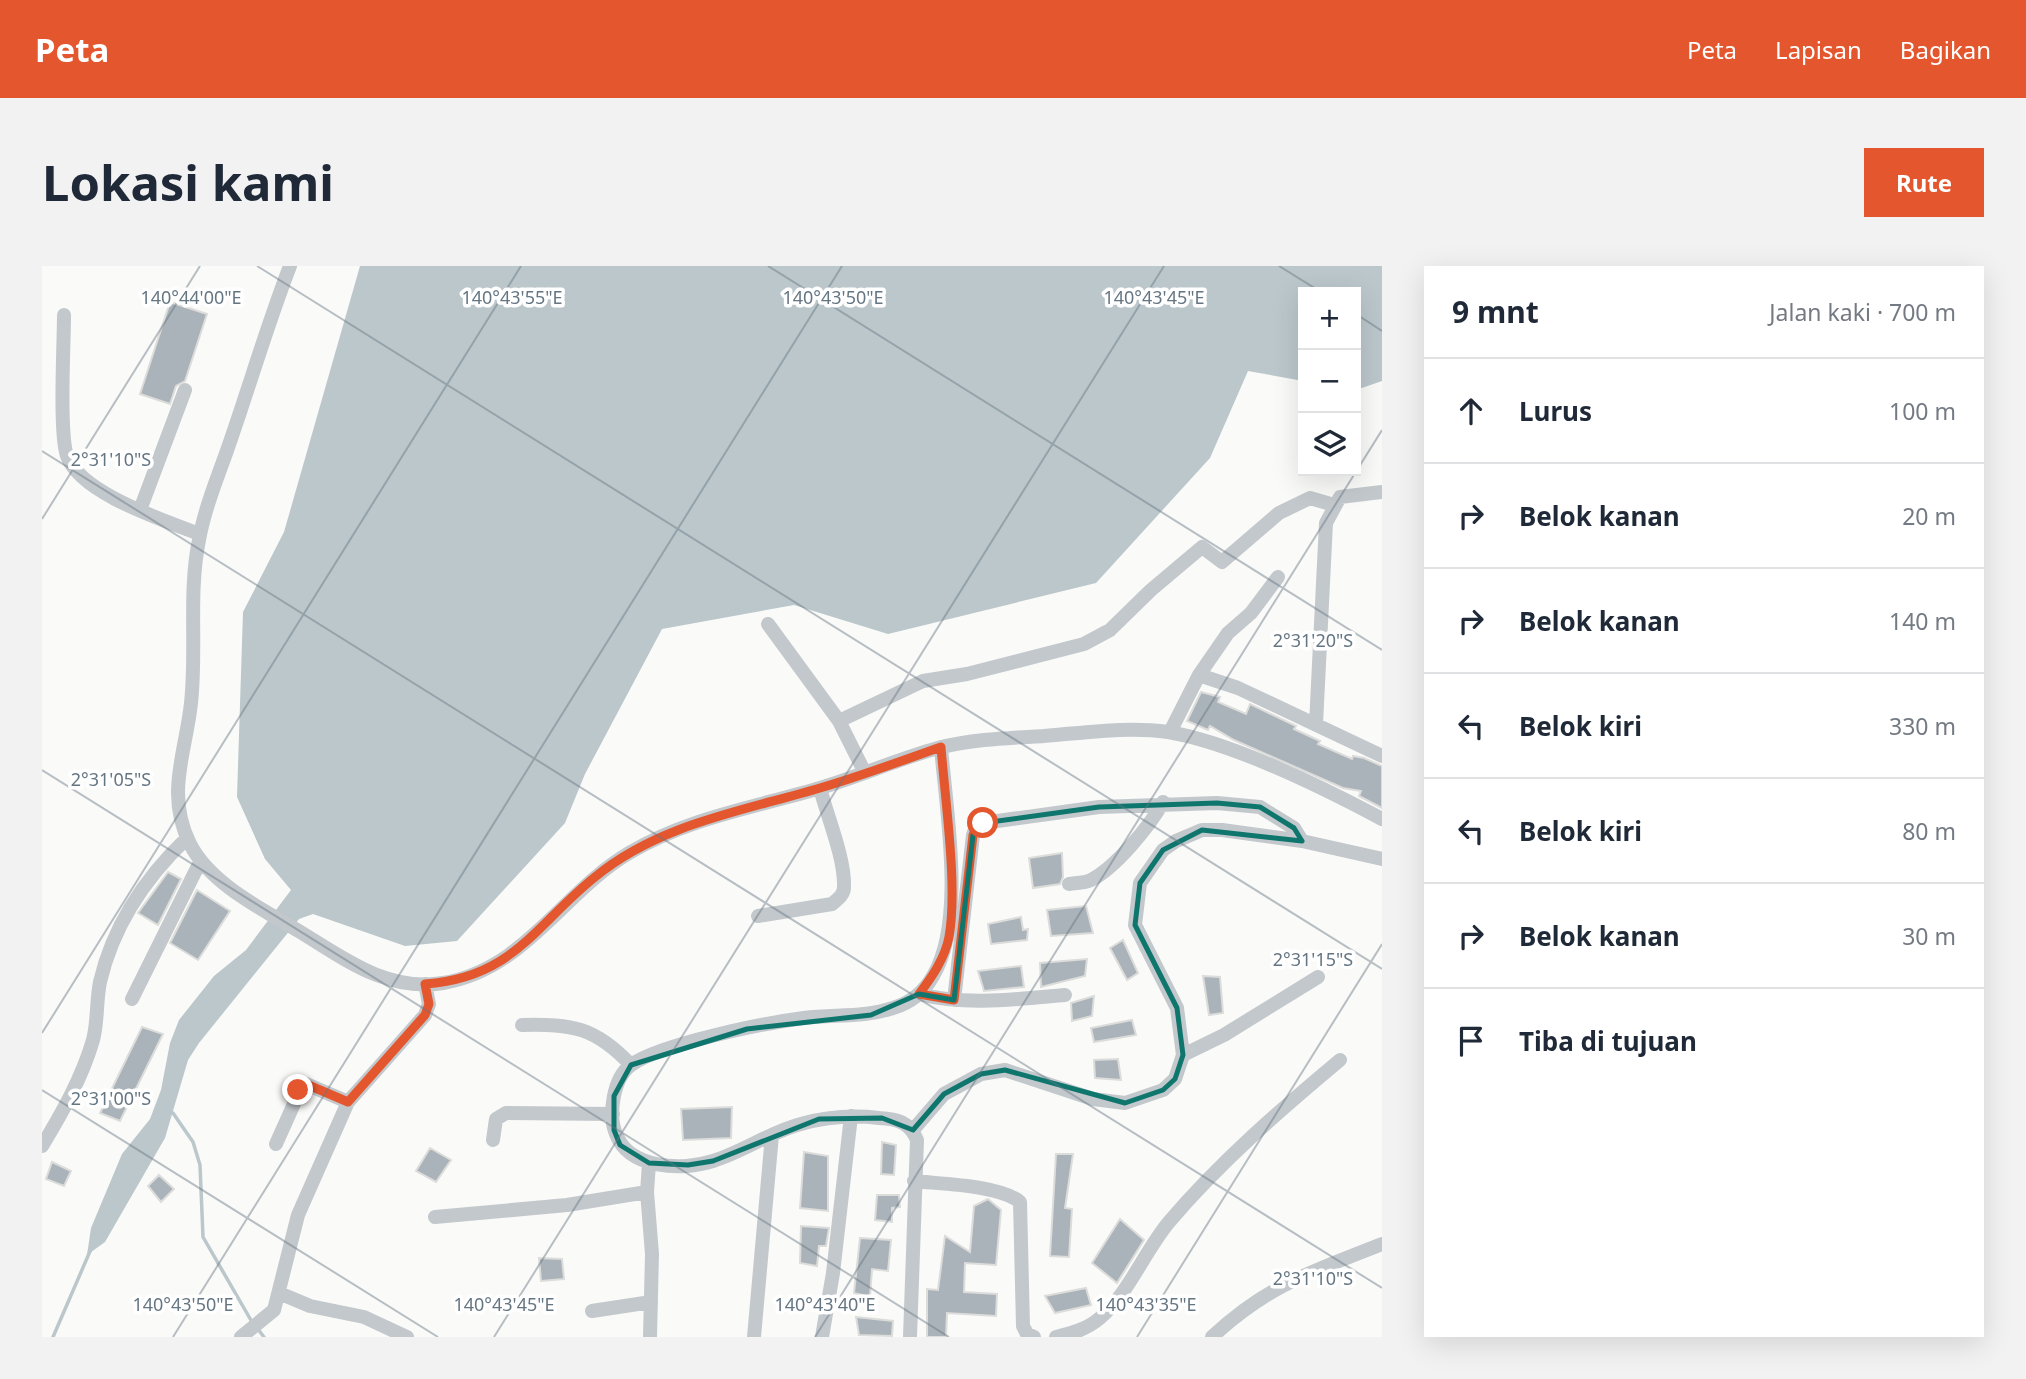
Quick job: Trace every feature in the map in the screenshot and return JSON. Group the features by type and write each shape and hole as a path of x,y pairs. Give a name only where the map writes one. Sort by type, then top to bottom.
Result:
{"street":[{"path":"290,266 199,534 192,597 191,705 181,748 178,785 187,838 200,862 237,893 368,973 399,983 425,984 445,983 483,972 527,944 595,876 630,852 672,832 745,807 820,788 941,747 1100,730 1170,732 1240,754 1382,819"},
{"path":"64,315 67,456 85,479 102,491 199,534"},
{"path":"140,510 185,390"},
{"path":"1316,724 1326,523 1340,497 1382,492"},
{"path":"839,721 923,681 967,674 1084,644 1110,631 1150,590 1202,547 1222,562 1283,511 1310,498 1334,505"},
{"path":"1170,732 1199,676 1228,633 1251,613 1278,577"},
{"path":"768,624 839,721 865,773"},
{"path":"1199,676 1238,688 1382,756"},
{"path":"910,1337 917,1140 913,1130 904,1122 851,1116 819,1119 772,1135 713,1161 688,1165 649,1163 631,1156 620,1145 614,1130 613,1114 614,1096 624,1073 631,1065 666,1050 747,1029 805,1018 870,1015 895,1008 919,994 933,977 949,937 951,886 941,747"},
{"path":"758,916 832,904 841,897 845,888 820,788"},
{"path":"954,1000 976,827 1023,817 1163,803 1260,807 1294,828 1302,841"},
{"path":"1069,884 1090,880 1121,854 1143,832 1163,803"},
{"path":"913,1130 944,1094 981,1074 1005,1070 1093,1098 1125,1103 1163,1090 1175,1079 1181,1067 1182,1055 1177,1008 1135,925 1140,883 1163,850 1202,830 1302,841 1382,859"},
{"path":"42,1146 71,1095 91,1045 97,1023 100,983 116,934 160,864 187,838"},
{"path":"132,999 200,862"},
{"path":"1182,1055 1224,1035 1318,977"},
{"path":"243,1336 274,1310 298,1215 348,1102 425,1015 429,1004 425,984"},
{"path":"919,994 954,1000 1065,995"},
{"path":"522,1025 557,1025 592,1033 607,1041 631,1065"},
{"path":"1056,1337 1084,1330 1101,1317 1164,1228 1195,1191 1242,1143 1339,1060"},
{"path":"276,1144 302,1086 306,1084 348,1102"},
{"path":"493,1140 496,1119 506,1112 613,1114"},
{"path":"822,1337 834,1273 851,1116"},
{"path":"754,1337 772,1135"},
{"path":"649,1163 647,1192 652,1254 650,1337"},
{"path":"914,1181 973,1188 1013,1196 1020,1202 1023,1326 1027,1334 1034,1337"},
{"path":"435,1217 567,1205 647,1192"},
{"path":"1212,1337 1269,1291 1382,1244"},
{"path":"279,1293 310,1306 364,1317 407,1337"},
{"path":"592,1311 651,1302"}],"highlighted area":[{"path":"1217,803 1260,807 1294,828 1302,841 1202,830 1163,850 1140,883 1135,925 1177,1008 1183,1055 1175,1079 1163,1090 1125,1103 1005,1070 981,1074 944,1094 913,1130 882,1118 819,1119 713,1161 688,1165 649,1163 620,1145 614,1130 614,1096 631,1065 747,1029 871,1015 919,994 954,1000 973,835 983,823 1099,807"}],"shaded area":[{"path":"360,266 1382,266 1382,381 1361,388 1361,287 1298,287 1298,380 1248,371 1210,458 1096,583 888,634 794,605 662,629 585,774 565,823 457,941 405,946 313,914 299,919 188,1060 165,1138 105,1242 87,1255 91,1228 122,1154 150,1119 161,1090 170,1043 179,1020 214,976 246,950 291,890 265,859 237,797 243,612 284,532"}],"building":[{"path":"170,302 207,314 185,381 176,386 170,404 140,394"},
{"path":"1201,692 1220,697 1218,702 1246,714 1250,704 1296,726 1294,729 1320,741 1318,744 1352,759 1353,756 1364,758 1382,766 1382,808 1359,796 1361,791 1343,788 1234,740 1210,726 1208,730 1187,721"},
{"path":"1062,853 1063,877 1060,884 1033,888 1029,858"},
{"path":"168,872 181,879 158,925 138,913"},
{"path":"197,890 230,911 198,960 170,943"},
{"path":"1086,906 1093,933 1051,936 1047,910"},
{"path":"1021,917 1023,930 1028,929 1027,940 991,944 988,924"},
{"path":"1123,940 1138,973 1127,980 1110,948"},
{"path":"1087,959 1085,976 1041,987 1040,963"},
{"path":"1021,966 1024,987 984,991 978,971"},
{"path":"1203,976 1220,977 1223,1013 1209,1015"},
{"path":"1094,996 1092,1016 1072,1021 1071,1003"},
{"path":"1132,1020 1136,1035 1094,1042 1091,1028"},
{"path":"142,1027 163,1034 120,1121 100,1113"},
{"path":"1118,1059 1121,1080 1095,1078 1094,1060"},
{"path":"732,1107 731,1138 683,1140 681,1109"},
{"path":"882,1142 896,1145 894,1175 881,1174"},
{"path":"430,1148 451,1160 436,1182 416,1171"},
{"path":"804,1152 828,1156 828,1211 800,1208"},
{"path":"1056,1154 1073,1154 1065,1208 1072,1209 1069,1257 1050,1256"},
{"path":"52,1162 71,1171 64,1186 46,1179"},
{"path":"159,1175 174,1189 161,1202 148,1186"},
{"path":"877,1195 899,1195 900,1207 892,1208 892,1222 875,1220"},
{"path":"988,1199 1001,1210 996,1265 965,1263 964,1292 997,1294 996,1316 947,1313 946,1337 927,1337 927,1289 938,1290 945,1236 970,1252 974,1206"},
{"path":"1120,1219 1144,1240 1117,1283 1092,1263"},
{"path":"801,1226 829,1228 826,1246 819,1246 817,1266 800,1263"},
{"path":"860,1238 891,1240 888,1271 872,1269 870,1297 854,1293"},
{"path":"539,1258 562,1259 564,1279 541,1281"},
{"path":"1086,1288 1091,1305 1055,1313 1045,1296"},
{"path":"856,1317 893,1321 892,1336 859,1335"}],"waterway":[{"path":"173,1113 193,1142 200,1165 203,1237 252,1322"},
{"path":"53,1337 91,1249"},
{"path":"257,1328 264,1337"}],"route":[{"path":"298,1090 306,1084 348,1102 425,1015 429,1004 425,984 445,983 483,972 527,944 595,876 630,852 672,832 745,807 820,788 941,747 951,886 949,937 933,977 919,994 954,1000 962,950 973,835 976,827 983,823"}]}
